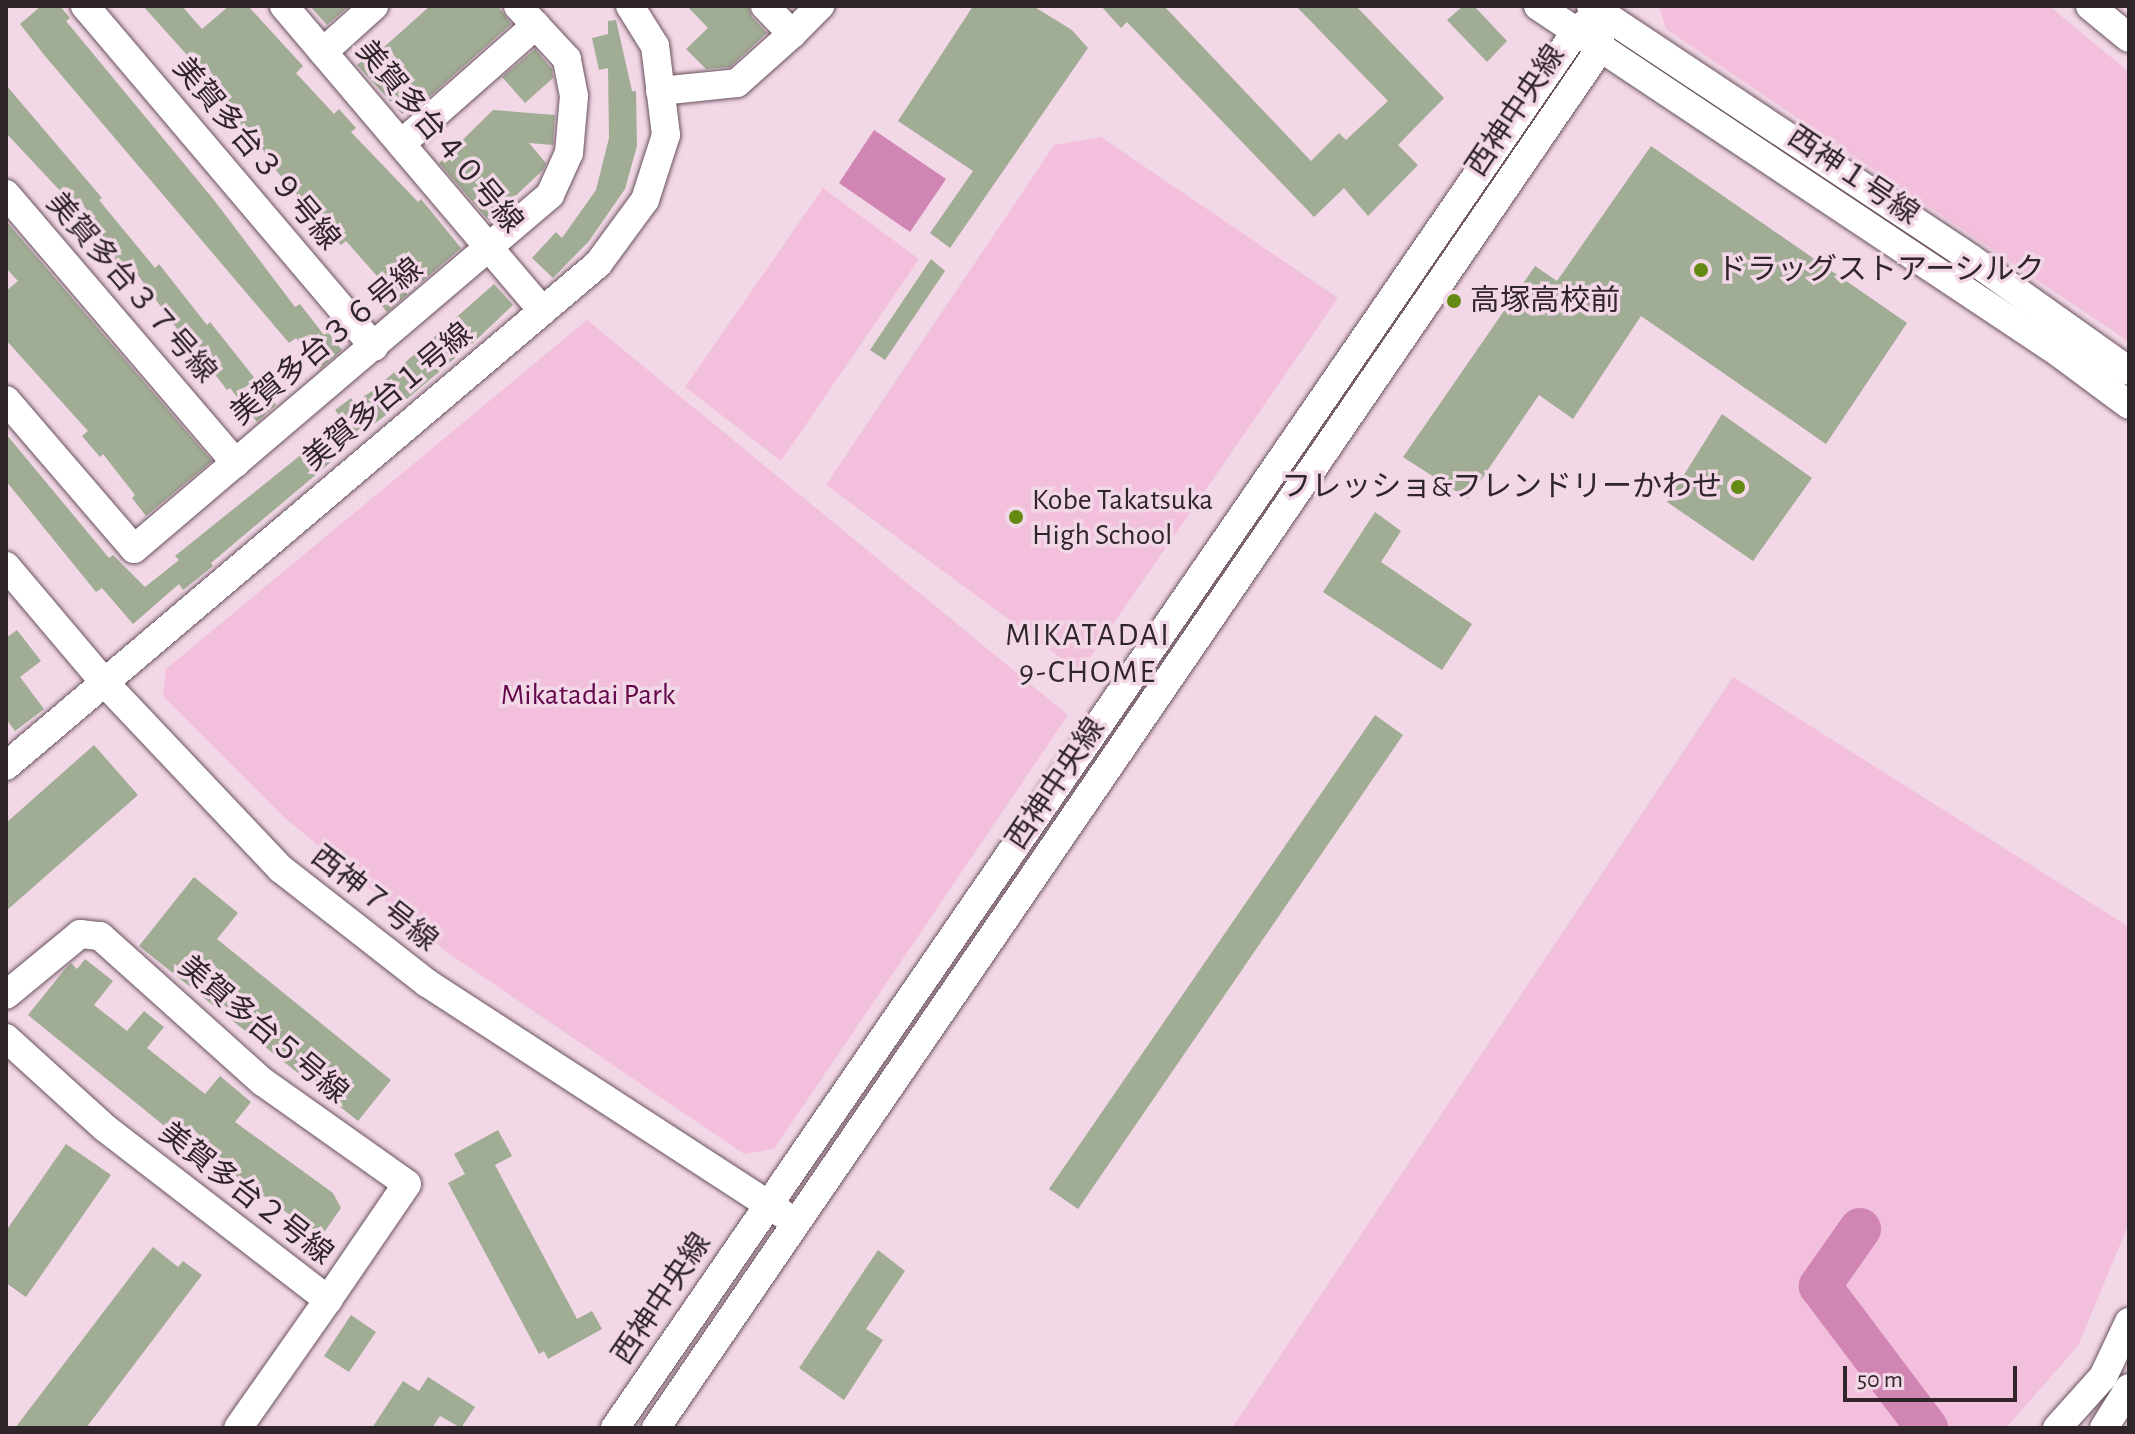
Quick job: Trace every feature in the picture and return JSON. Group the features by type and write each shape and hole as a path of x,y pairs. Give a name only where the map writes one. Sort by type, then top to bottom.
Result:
{"street":[{"name":"美賀多台３９号線","path":"85,6 374,347"},
{"name":"美賀多台４０号線","path":"284,6 543,311"},
{"path":"323,52 374,6"},
{"name":"美賀多台１号線","path":"6,766 598,264 645,200 666,135 655,46 630,6"},
{"path":"765,6 792,34"},
{"path":"660,91 737,83 820,6"},
{"name":"西神１号線","path":"1538,6 2059,353 2129,405"},
{"path":"2090,6 2129,38"},
{"name":"西神１号線","path":"1599,8 1970,258 2129,371"},
{"name":"西神中央線","path":"615,1428 1575,33 1599,8"},
{"name":"西神中央線","path":"656,1428 1600,49 1599,8"},
{"name":"美賀多台３６号線","path":"6,400 134,549 550,195 569,153 574,96 567,59 527,15"},
{"path":"401,144 527,15"},
{"name":"美賀多台３７号線","path":"6,194 236,463"},
{"name":"西神７号線","path":"6,566 104,682 281,869 427,983 797,1223"},
{"name":"美賀多台５号線","path":"6,995 80,934 100,936 263,1082 407,1184 328,1300"},
{"name":"美賀多台２号線","path":"6,1038 105,1128 328,1300 238,1428"},
{"path":"2057,1428 2103,1377 2129,1322"},
{"path":"2104,1428 2129,1388"}],"green space":[{"path":"1659,6 2049,6 2129,72 2129,342 1666,29"},
{"path":"1101,137 1338,298 1080,672 826,485 1054,145"},
{"path":"823,188 919,259 781,461 685,387"},
{"name":"Mikatadai Park","path":"587,320 1068,715 774,1149 744,1154 448,953 285,818 163,696 166,669"},
{"path":"1733,677 2129,927 2129,1223 2078,1346 2006,1428 1232,1428"}],"shaded area":[{"path":"874,130 946,179 910,232 839,183"}],"building":[{"path":"41,6 60,6 70,18 66,21 214,200 295,307 300,304 324,335 328,332 342,350 320,369 296,338 289,343 20,24"},
{"path":"143,6 182,6 202,29 229,6 248,6 303,66 296,73 334,114 339,109 356,128 351,132 418,202 421,199 461,248 387,312 372,294 384,284 346,241 341,245 317,218 273,167 276,164 227,111 229,109 201,76 204,74"},
{"path":"310,6 349,6 327,25"},
{"path":"430,6 498,6 511,24 420,105 417,101 402,114 357,65 371,53 374,56"},
{"path":"687,6 748,6 752,17 767,33 730,67 706,69 686,49 708,28"},
{"path":"973,6 1033,6 1072,30 1088,48 950,248 930,233 973,171 898,121"},
{"path":"1101,6 1164,6 1311,161 1339,133 1346,140 1388,101 1296,6 1356,6 1444,98 1398,145 1418,165 1368,216 1344,188 1314,217 1127,22 1121,28"},
{"path":"1463,6 1474,6 1507,41 1487,62 1447,20"},
{"path":"616,20 632,91 636,91 637,146 625,189 589,241 553,278 532,258 556,232 562,238 596,190 609,138 608,68 599,70 592,38 608,34 608,21"},
{"path":"535,49 552,69 553,78 525,103 502,77"},
{"path":"6,85 102,198 99,200 155,268 159,264 276,405 257,422 204,360 201,362 135,271 128,276 84,227 61,197 64,195 6,133"},
{"path":"493,110 555,115 553,145 529,143 546,163 543,170 489,221 439,163"},
{"path":"1651,146 1907,323 1826,444 1641,316 1573,419 1539,395 1468,499 1403,457 1535,266 1557,281"},
{"path":"6,221 212,461 146,516 132,498 135,495 103,454 100,457 82,436 88,431 6,340 6,291 18,281 6,268"},
{"path":"931,259 945,271 885,360 870,350"},
{"path":"494,284 513,305 474,342 401,404 328,458 331,462 211,563 213,566 183,590 179,584 133,624 102,588 96,592 6,481 6,434 109,558 113,555 145,587 179,560 175,556 343,421 335,410 351,398 354,403 375,389"},
{"path":"1722,414 1812,478 1753,561 1667,502"},
{"path":"1375,512 1401,531 1381,562 1472,624 1442,670 1323,592"},
{"path":"17,630 41,661 20,677 44,709 15,731 6,719 6,638"},
{"path":"1375,715 1403,735 1078,1209 1049,1189"},
{"path":"94,745 138,795 6,911 6,823"},
{"path":"194,877 238,913 217,939 391,1080 358,1121 139,946"},
{"path":"85,959 113,981 94,1005 127,1031 144,1011 164,1027 147,1048 205,1094 220,1076 251,1102 235,1122 333,1193 341,1208 325,1231 308,1228 208,1156 205,1159 28,1015 71,963 77,969"},
{"path":"498,1130 512,1156 495,1165 577,1319 592,1311 602,1329 548,1359 544,1351 539,1354 448,1183 465,1174 454,1154"},
{"path":"66,1144 111,1175 26,1297 6,1283 6,1231"},
{"path":"153,1247 178,1267 183,1261 202,1275 86,1428 15,1428"},
{"path":"878,1250 905,1271 866,1329 883,1340 844,1400 799,1368"},
{"path":"351,1315 376,1332 349,1372 324,1356"},
{"path":"428,1377 475,1407 461,1428 440,1416 432,1428 372,1428 403,1381 419,1391"}],"waterway":[{"path":"1860,1229 1820,1286 1927,1428"}],"place":[{"name":"ドラッグストアーシルク","path":"1701,270"},
{"name":"高塚高校前","path":"1454,301"},
{"name":"フレッショ&フレンドリーかわせ","path":"1738,487"},
{"name":"Kobe Takatsuka High School","path":"1016,517"}],"district":[{"name":"MIKATADAI 9-CHOME","path":"1088,654"}]}
